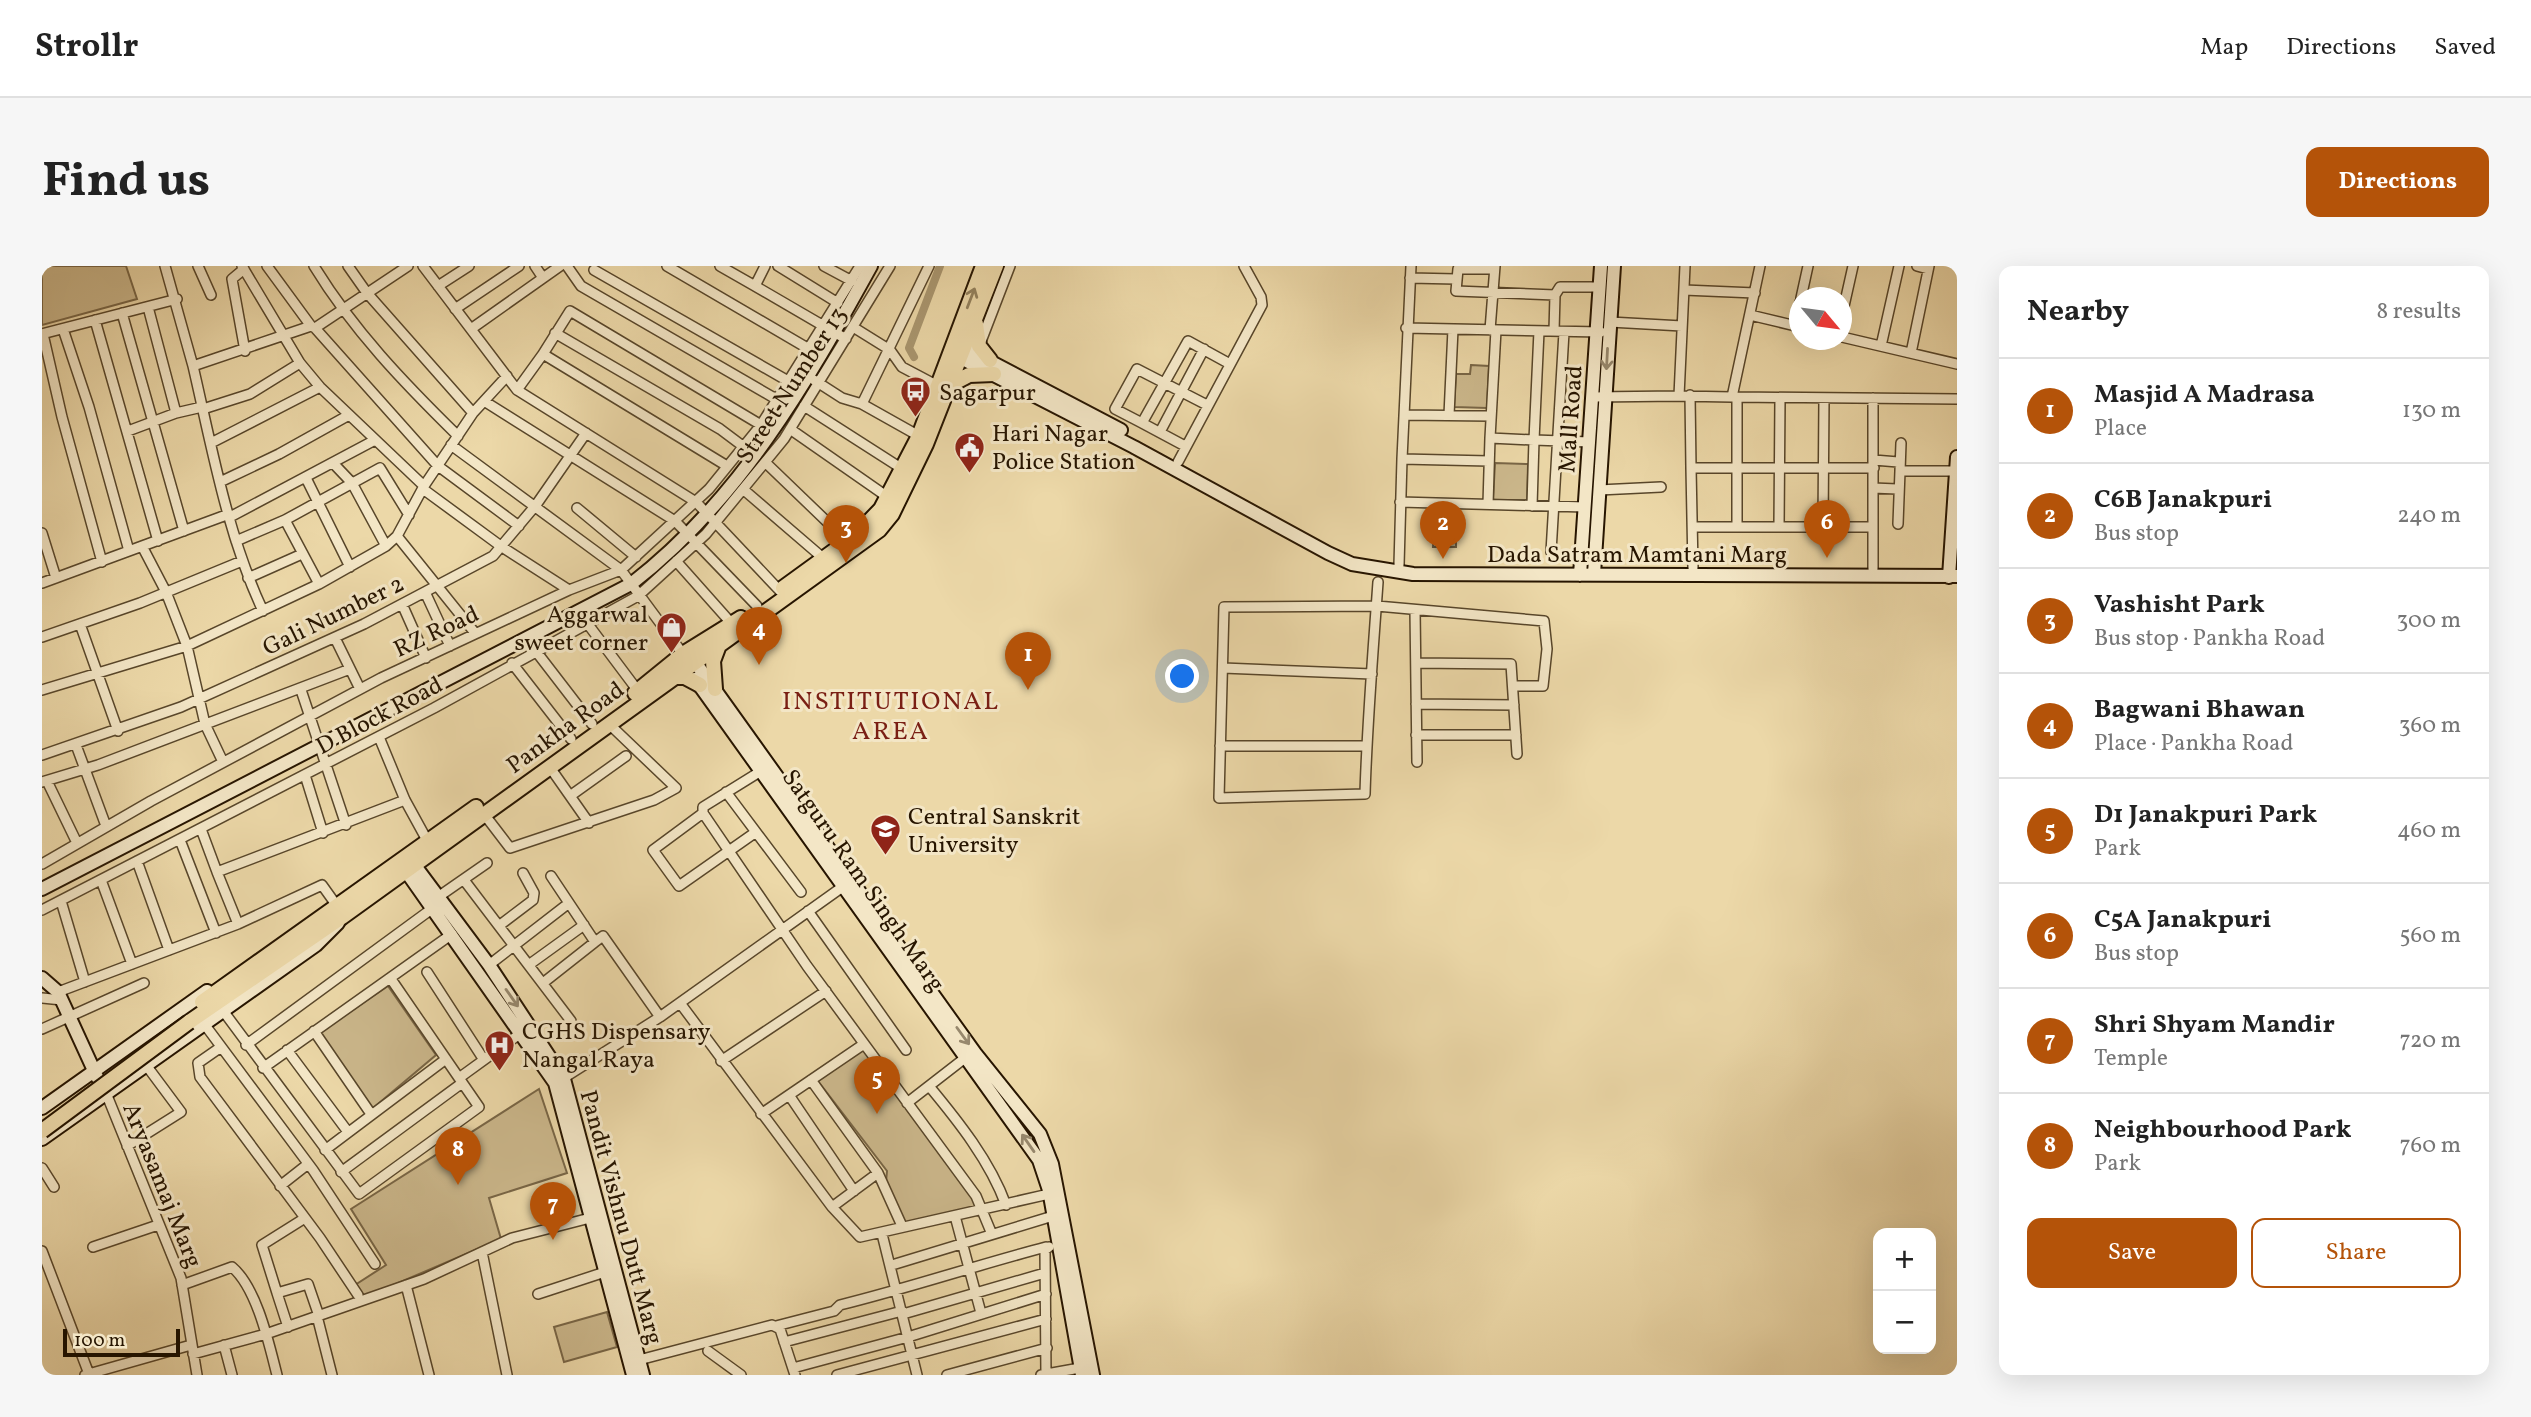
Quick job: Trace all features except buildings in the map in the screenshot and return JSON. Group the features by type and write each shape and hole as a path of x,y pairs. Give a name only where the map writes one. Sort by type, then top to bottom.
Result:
{"main road":[{"name":"Pankha Road","path":"962,349 983,266"},
{"name":"Pankha Road","path":"42,1119 407,863 484,814 673,677 732,624 870,522 889,498 904,470 976,322 996,266"},
{"path":"962,349 992,367"},
{"path":"944,385 992,367"},
{"name":"Pankha Road","path":"407,863 428,842 638,691 719,645 879,530 908,485 944,385"},
{"path":"715,689 713,661 719,645"},
{"path":"673,677 685,677 700,685"},
{"name":"Pankha Road","path":"42,1131 189,1017"}],"street":[{"path":"165,266 177,299 236,541 248,578 263,611"},
{"path":"198,266 211,295"},
{"path":"267,266 334,353 438,466 519,526"},
{"path":"314,266 341,311 391,368 458,436"},
{"path":"348,266 367,293 473,413"},
{"path":"193,366 313,327 408,266"},
{"path":"423,266 517,390 696,502 779,591"},
{"path":"439,286 469,266"},
{"path":"455,309 519,266"},
{"path":"535,266 542,278"},
{"path":"471,329 561,266"},
{"path":"567,266 582,286 776,399"},
{"path":"667,266 809,349"},
{"path":"755,286 765,266"},
{"path":"778,266 838,303"},
{"path":"824,266 852,281"},
{"name":"RZ Road","path":"42,864 106,826 360,689 569,590 621,570 696,502 761,425 809,349 829,328 838,303 860,266"},
{"path":"42,889 631,584 693,539 761,459 814,380 829,328 871,266"},
{"name":"Street Number 13","path":"711,520 744,490 761,459 790,429 804,406 814,380 846,338 890,266"},
{"path":"862,404 929,266"},
{"path":"962,349 1000,297 1010,266"},
{"path":"1178,462 1262,305 1261,297 1244,266"},
{"path":"1399,565 1406,328 1411,266"},
{"name":"Mall Road","path":"1601,266 1600,287 1605,329"},
{"name":"Mall Road","path":"1587,571 1599,490 1599,397 1614,266"},
{"path":"1679,396 1685,266"},
{"path":"1737,527 1735,397 1760,266"},
{"path":"1803,287 1808,266"},
{"path":"1848,287 1853,266"},
{"path":"1881,346 1899,266"},
{"path":"1911,353 1929,267 1917,266"},
{"path":"723,267 846,338"},
{"path":"245,351 232,283 233,276 243,268 300,363 320,387 424,488 502,547 569,590"},
{"path":"1488,504 1491,416 1493,293 1494,268 1458,269 1458,293 1493,293 1555,295 1564,286 1600,287"},
{"path":"594,270 788,381"},
{"path":"1410,278 1456,279"},
{"path":"1684,290 1755,293"},
{"path":"1551,552 1558,441 1559,331 1555,295"},
{"path":"102,562 61,417 42,334 177,299"},
{"path":"148,307 176,413"},
{"path":"517,390 570,311 761,425"},
{"path":"122,313 184,531"},
{"path":"1750,316 1789,324"},
{"path":"94,320 158,541"},
{"path":"1406,328 1559,331 1682,326"},
{"path":"853,327 890,349 902,367 944,385"},
{"path":"63,329 89,407 129,551"},
{"path":"1449,415 1453,329"},
{"path":"1532,506 1539,331"},
{"path":"555,333 744,445 847,541"},
{"path":"1852,339 1957,364"},
{"path":"1142,423 1188,341 1230,363"},
{"path":"1160,432 1203,349"},
{"path":"543,354 727,466"},
{"path":"128,431 176,413 250,394 300,363"},
{"name":"Dada Satram Mamtani Marg","path":"992,367 1178,462 1332,547 1356,557 1399,565 1587,571 1955,572"},
{"name":"Dada Satram Mamtani Marg","path":"992,367 1352,564 1413,574 1693,568 1955,572"},
{"path":"796,368 842,398 862,404 919,436"},
{"path":"1185,446 1115,409 1135,372 1140,368 1207,405"},
{"path":"42,690 187,646 319,584 386,546 397,536 424,488 473,413 507,376"},
{"path":"211,443 320,387"},
{"path":"1690,396 1693,568"},
{"path":"1599,397 1957,399"},
{"name":"Mall Road","path":"1587,571 1585,507 1590,442 1599,397"},
{"path":"1779,527 1780,398"},
{"path":"1823,527 1824,398"},
{"path":"1873,569 1874,398"},
{"path":"484,401 675,521 757,607"},
{"path":"804,406 904,470"},
{"path":"220,482 279,454 349,415"},
{"path":"1404,415 1491,416"},
{"path":"790,429 889,498"},
{"name":"Gali Number 2","path":"42,755 118,731 201,698 335,638 493,556 536,505 586,433"},
{"path":"1490,438 1590,442"},
{"path":"42,583 229,516 375,440"},
{"path":"1898,524 1897,489 1901,443"},
{"path":"451,445 621,570 688,661"},
{"path":"1955,572 1957,457"},
{"path":"1402,459 1489,461"},
{"path":"333,463 352,483 386,546"},
{"path":"1692,468 1823,468 1874,464 1956,471"},
{"path":"236,541 285,520 380,468 408,515"},
{"path":"306,478 350,566"},
{"path":"1599,490 1661,487"},
{"path":"1873,488 1897,489"},
{"path":"744,490 823,558"},
{"path":"1400,502 1585,507"},
{"path":"578,508 636,557"},
{"path":"285,520 319,584"},
{"path":"1693,527 1873,527"},
{"path":"42,533 56,578"},
{"path":"397,536 475,633"},
{"name":"D Block Road","path":"42,910 379,737 638,596 676,561 693,539"},
{"path":"142,546 166,592 187,646 205,724 223,762"},
{"path":"248,578 302,554"},
{"path":"42,637 242,561"},
{"path":"676,561 732,624"},
{"path":"1378,582 1377,606 1366,746 1365,794 1219,798 1224,607 1377,606 1544,621 1547,649 1543,686 1513,686"},
{"path":"425,592 450,646"},
{"path":"402,604 426,658"},
{"path":"1415,610 1417,762"},
{"path":"587,623 638,691"},
{"path":"80,624 118,731"},
{"path":"335,638 360,689"},
{"path":"536,650 592,724"},
{"name":"Satguru Ram Singh Marg","path":"688,661 700,685 761,771 975,1053 1040,1134 1052,1164 1093,1375"},
{"name":"Satguru Ram Singh Marg","path":"688,661 715,689 965,1058 1040,1160 1053,1216 1052,1246 1081,1371"},
{"path":"512,663 571,739"},
{"path":"1416,663 1511,664 1517,754"},
{"path":"1223,668 1371,674"},
{"path":"77,844 45,781 85,770 350,669"},
{"path":"300,690 322,746 325,765 346,825"},
{"path":"1416,704 1514,705"},
{"path":"484,814 510,848 654,800 676,788 608,723"},
{"path":"1416,735 1516,735"},
{"path":"379,737 405,800 428,842"},
{"path":"76,745 106,826"},
{"path":"1220,746 1366,746"},
{"path":"570,796 626,756"},
{"path":"549,766 589,823"},
{"path":"761,771 703,807 703,813 825,991 976,1196 992,1232"},
{"path":"305,775 323,833"},
{"path":"726,792 802,892"},
{"path":"217,872 346,825 405,800"},
{"path":"703,813 653,850 679,886 756,832"},
{"path":"201,829 238,925"},
{"path":"180,839 216,933"},
{"path":"138,861 169,950"},
{"name":"Pandit Vishnu Dutt Marg","path":"407,863 436,903 489,965 559,1081 643,1375"},
{"path":"246,1045 486,863"},
{"path":"500,925 533,900 534,892 523,873"},
{"path":"551,876 595,942"},
{"path":"101,880 132,964"},
{"path":"464,880 516,944 571,1021"},
{"path":"559,1081 660,1017 848,883"},
{"path":"42,998 60,996 85,982 238,925 321,885 339,911"},
{"path":"61,901 85,982"},
{"name":"Pandit Vishnu Dutt Marg","path":"436,903 452,934 521,1033 559,1081 590,1218 633,1375"},
{"path":"489,965 569,903"},
{"path":"42,1139 316,945 331,933 339,911"},
{"path":"42,1108 313,915 339,911"},
{"path":"808,911 906,1050"},
{"path":"530,964 584,925"},
{"path":"262,1068 452,934"},
{"path":"543,983 603,936 660,1017"},
{"path":"427,972 484,1060"},
{"path":"42,978 60,996 105,1094"},
{"path":"224,1012 262,1068 359,1194 479,1107 391,979"},
{"path":"42,1029 144,983"},
{"path":"721,1061 825,991"},
{"path":"680,1003 832,1207 860,1237 1049,1194"},
{"path":"205,1025 308,1164 375,1264"},
{"path":"314,1031 371,1114"},
{"path":"341,1172 521,1033"},
{"path":"761,1114 864,1044"},
{"path":"221,1047 204,1058 196,1069 358,1295"},
{"path":"287,1050 348,1132"},
{"path":"908,1103 965,1058"},
{"path":"325,1150 446,1059"},
{"path":"127,1146 181,1112 146,1065"},
{"path":"811,1080 878,1173 902,1226"},
{"path":"929,1086 953,1116 986,1166 1006,1205"},
{"name":"Aryasamaj Marg","path":"105,1094 182,1285 197,1375"},
{"path":"789,1095 854,1191"},
{"path":"280,1186 308,1164"},
{"path":"42,1168 54,1187"},
{"path":"832,1207 878,1173"},
{"path":"955,1216 981,1313"},
{"path":"892,1265 992,1232 1053,1216"},
{"path":"288,1327 262,1245 305,1218"},
{"path":"42,1251 87,1374 266,1334 450,1269 512,1238 590,1218"},
{"path":"93,1247 158,1225"},
{"path":"882,1234 892,1265 917,1375"},
{"path":"639,1360 776,1326 898,1291 969,1266 1052,1246 1045,1273 1045,1375 1081,1371"},
{"path":"482,1252 507,1375"},
{"path":"182,1285 232,1267 242,1276 266,1334 276,1375"},
{"path":"538,1294 605,1272"},
{"path":"784,1342 976,1294 1045,1273"},
{"path":"277,1293 308,1284 332,1375"},
{"path":"406,1285 429,1375"},
{"path":"776,1326 794,1372 1045,1294"},
{"path":"837,1375 1046,1319"},
{"path":"224,1345 232,1375"},
{"path":"947,1375 1047,1348"},
{"path":"708,1351 738,1374"}],"shaded area":[{"path":"42,266 126,266 137,299 42,325"},
{"path":"1471,365 1489,366 1487,408 1454,407 1456,374 1470,374"},
{"path":"1495,463 1528,464 1527,500 1493,500"},
{"path":"1435,510 1456,510 1456,547 1433,547"},
{"path":"388,986 436,1055 372,1109 320,1032"},
{"path":"863,1049 973,1197 976,1206 905,1224 886,1182 887,1171 818,1081"},
{"path":"539,1089 567,1173 489,1198 501,1239 363,1298 355,1285 386,1265 351,1209"},
{"path":"607,1312 617,1347 564,1362 554,1327"}],"waterway":[{"path":"914,357 909,348 940,266"}],"place":[{"name":"Sagarpur","path":"916,419"},
{"name":"Hari Nagar Police Station","path":"969,474"},
{"name":"C5A Janakpuri","path":"1827,558"},
{"name":"C6B Janakpuri","path":"1443,559"},
{"name":"Vashisht Park","path":"846,563"},
{"name":"Aggarwal sweet corner","path":"671,655"},
{"name":"Bagwani Bhawan","path":"759,665"},
{"name":"Masjid A Madrasa","path":"1028,690"},
{"name":"Central Sanskrit University","path":"885,857"},
{"name":"CGHS Dispensary Nangal Raya","path":"499,1072"},
{"name":"D1 Janakpuri Park","path":"877,1114"},
{"name":"Neighbourhood Park","path":"458,1185"},
{"name":"Shri Shyam Mandir","path":"553,1240"}],"district":[{"name":"INSTITUTIONAL AREA","path":"891,715"}]}
